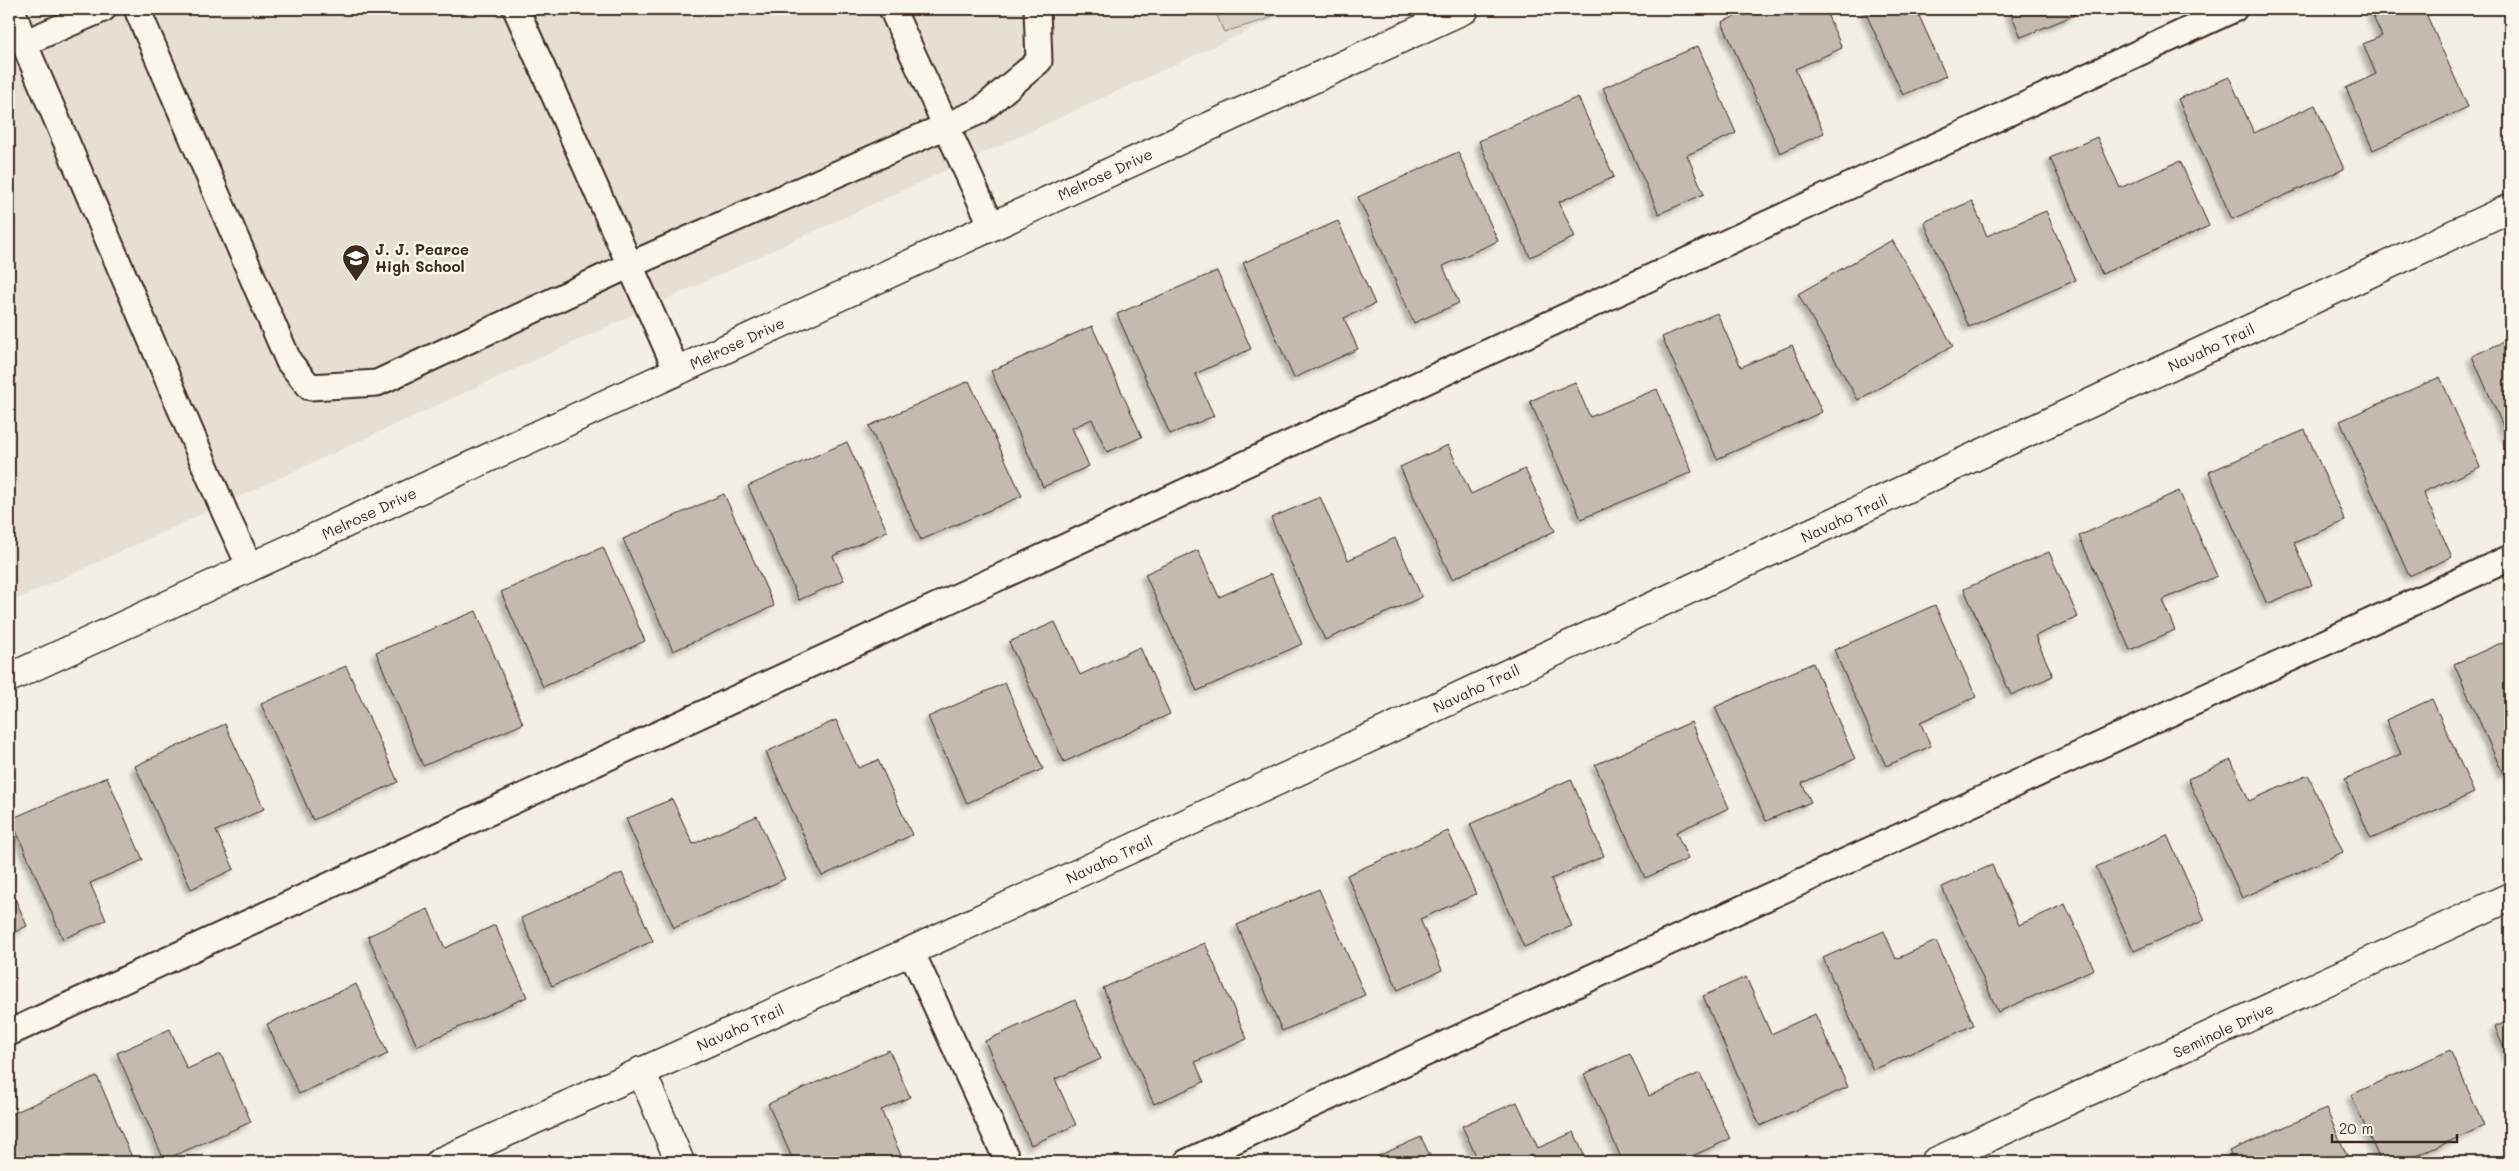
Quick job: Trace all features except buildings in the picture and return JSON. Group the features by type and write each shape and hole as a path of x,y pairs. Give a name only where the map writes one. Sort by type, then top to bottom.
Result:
{"street":[{"name":"Melrose Drive","path":"11,671 250,567 1465,9"},
{"name":"Navaho Trail","path":"440,1162 911,951 2510,208"},
{"name":"Seminole Drive","path":"1935,1162 2510,897"},
{"path":"640,1071 680,1162"}],"lane":[{"path":"12,9 24,43 226,516 250,567"},
{"path":"24,43 103,9"},
{"path":"137,9 289,362 310,387 377,383 630,265 980,111 1039,61 1037,9"},
{"path":"516,9 677,371"},
{"path":"892,9 944,126 992,226"},
{"path":"9,1032 2234,9"},
{"path":"1187,1162 2510,558"},
{"path":"911,951 1008,1162"}],"shaded area":[{"name":"J. J. Pearce High School","path":"9,9 1295,9 9,603"},
{"path":"1214,9 1286,9 1265,20 1224,32"}],"place":[{"name":"J. J. Pearce High School","path":"356,282"}]}
